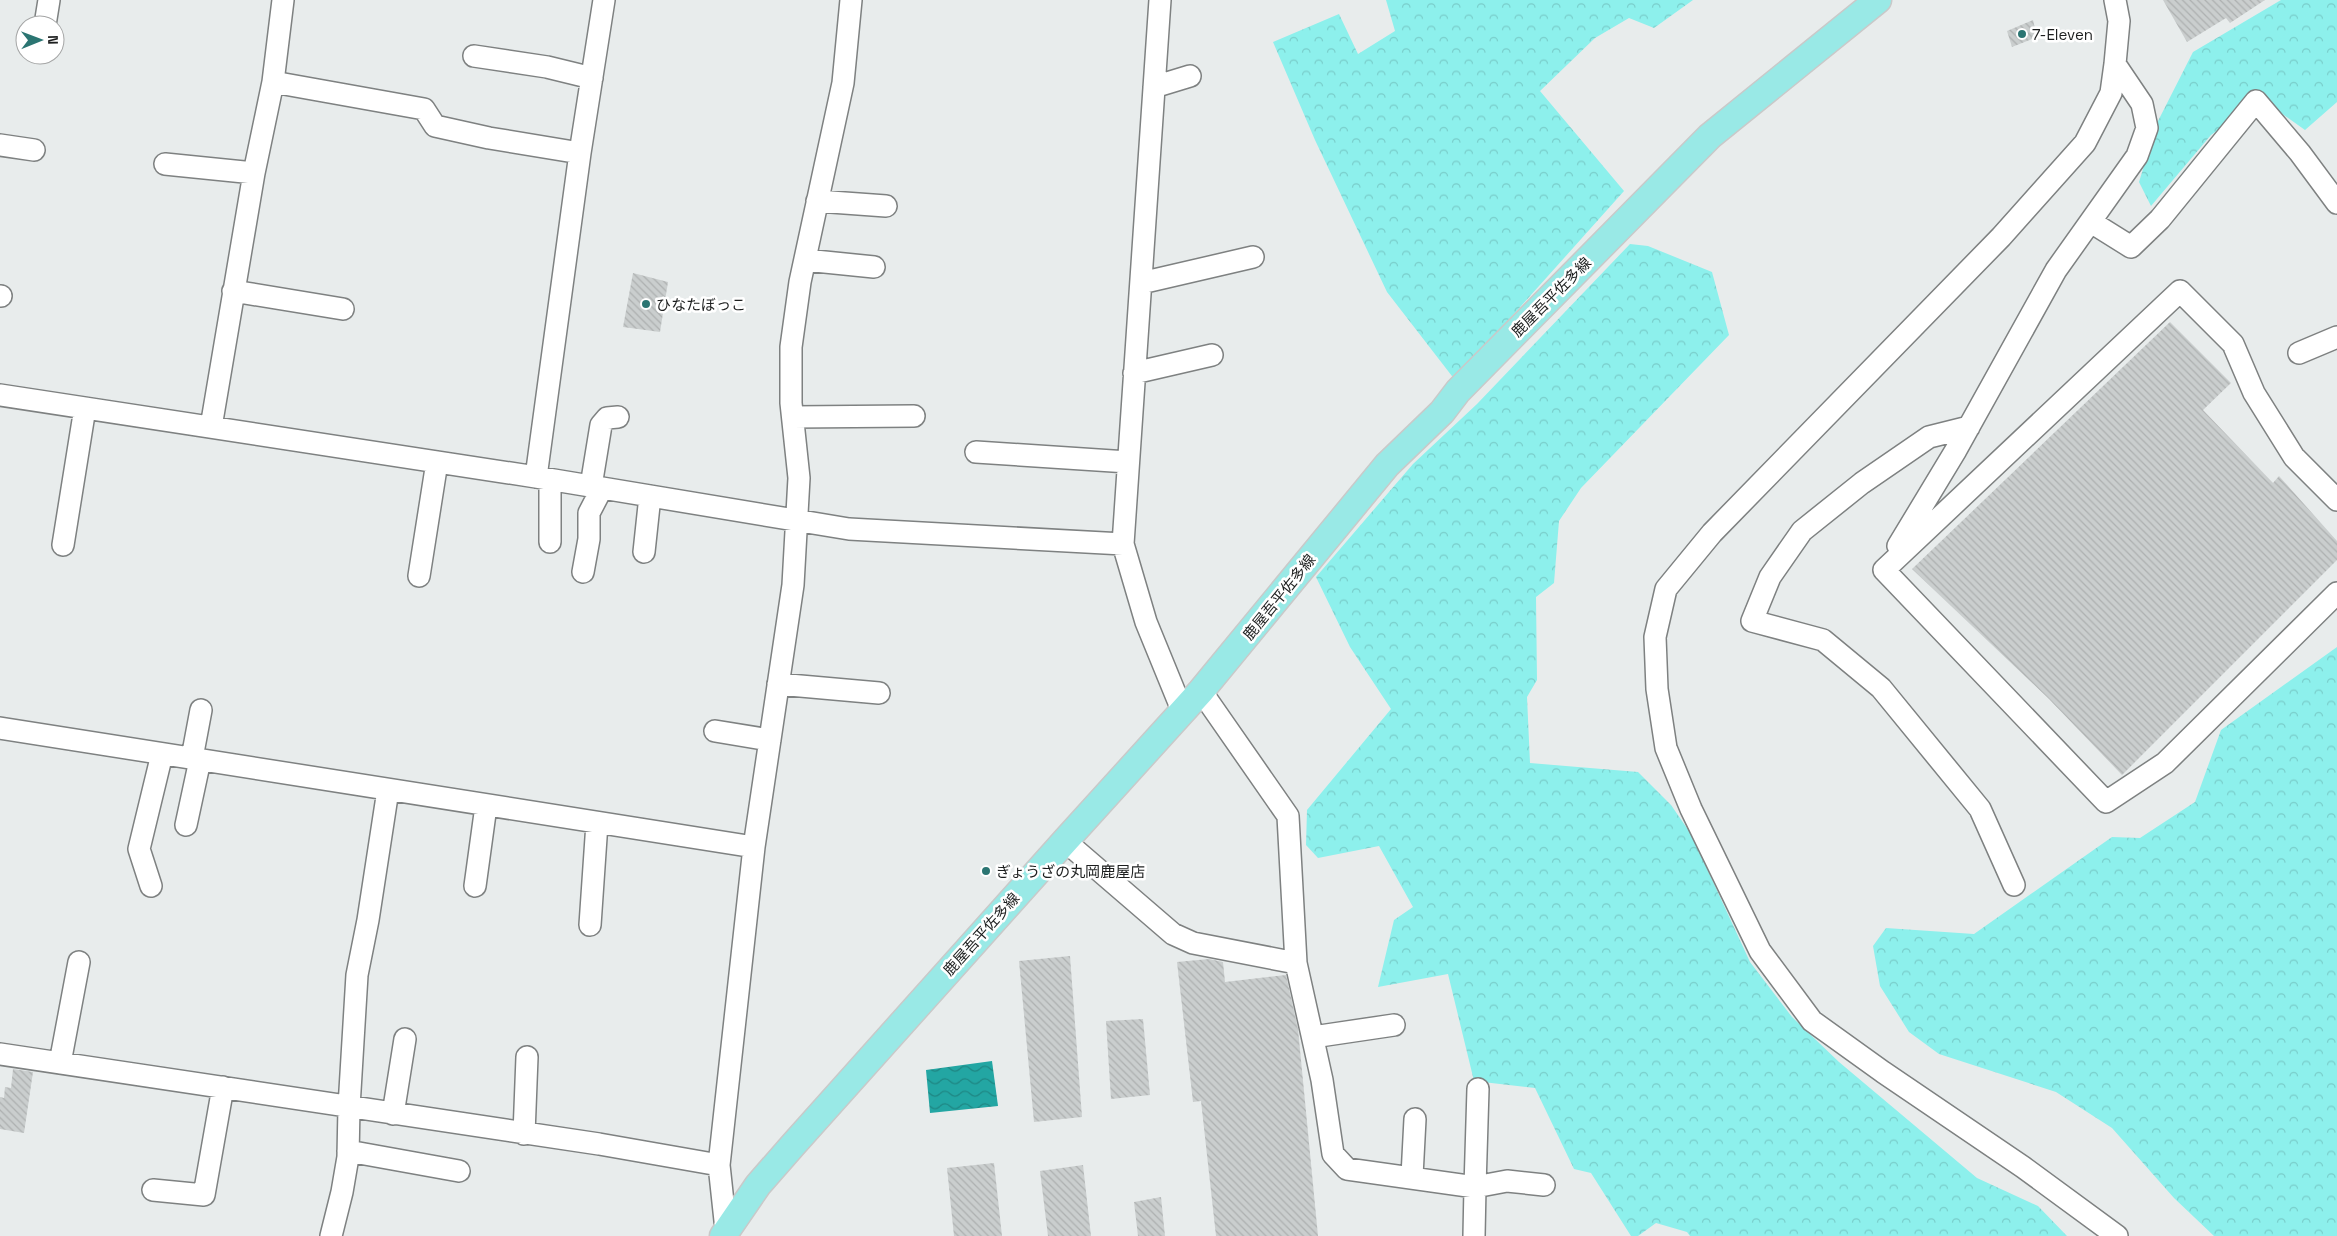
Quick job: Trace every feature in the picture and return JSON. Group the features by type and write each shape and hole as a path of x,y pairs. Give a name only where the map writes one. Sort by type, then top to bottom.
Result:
{"main road":[{"name":"鹿屋吾平佐多線","path":"725,1233 758,1185 793,1145 1064,841 1201,691 1387,465 1442,412 1458,391 1710,136 1878,0"}],"street":[{"path":"47,15 49,0"},
{"path":"211,427 254,173 273,82 283,0"},
{"path":"550,542 543,478 580,153 604,0"},
{"path":"725,1233 718,1165 754,847 793,586 798,478 793,417 791,347 805,260 843,83 851,0"},
{"path":"1160,0 1123,544 1146,622 1182,710"},
{"path":"2115,0 2119,21 2116,64 2110,94 2085,143 2001,237 1712,532 1666,590 1655,637 1657,689 1666,748 1691,809 1722,868 1760,951 1812,1021 1883,1072 2023,1167 2117,1236"},
{"path":"474,56 547,67 592,78"},
{"path":"1884,570 1969,427 2056,270 2137,156 2147,128 2142,104 2116,64"},
{"path":"1154,87 1190,76"},
{"path":"273,82 424,110 435,126 580,153"},
{"path":"2091,222 2130,247 2160,219 2256,101 2300,153 2337,203"},
{"path":"0,145 34,150"},
{"path":"165,164 254,173"},
{"path":"818,201 886,206"},
{"path":"1141,283 1253,257"},
{"path":"805,260 874,267"},
{"path":"233,291 343,309"},
{"path":"1884,570 2180,291 2233,344 2254,393 2294,458 2337,500"},
{"path":"2299,353 2337,337"},
{"path":"1134,374 1212,355"},
{"path":"0,395 543,478 849,529 1123,544"},
{"path":"63,545 85,408"},
{"path":"793,417 914,416"},
{"path":"583,572 589,539 589,512 596,487 600,425 607,418 618,417"},
{"path":"1969,427 1929,437 1862,483 1802,531 1770,577 1752,621 1823,640 1882,688 1980,809 2014,885"},
{"path":"976,452 1128,462"},
{"path":"419,576 437,462"},
{"path":"644,552 650,496"},
{"path":"1884,570 2106,802 2166,762 2337,592"},
{"path":"778,684 879,693"},
{"path":"1201,691 1288,816 1296,963 1322,1080 1334,1154 1347,1169 1412,1176 1475,1187 1507,1181 1544,1185"},
{"path":"186,825 201,710"},
{"path":"0,728 754,847"},
{"path":"715,731 770,740"},
{"path":"152,886 139,849 162,754"},
{"path":"331,1236 342,1192 348,1151 357,974 368,920 388,790"},
{"path":"474,886 486,806"},
{"path":"590,925 596,823"},
{"path":"1064,841 1173,934 1193,943 1296,963"},
{"path":"67,1064 85,964"},
{"path":"1312,1036 1394,1026"},
{"path":"393,1114 405,1039"},
{"path":"0,1054 599,1144 718,1165"},
{"path":"524,1134 527,1057"},
{"path":"153,1190 204,1195 223,1087"},
{"path":"1474,1236 1478,1089"},
{"path":"1412,1176 1415,1119"},
{"path":"348,1151 459,1171"}],"green space":[{"path":"1386,0 1693,0 1654,28 1629,18 1595,38 1540,91 1624,191 1455,380 1387,292 1315,140 1273,42 1339,14 1358,54 1395,31"},
{"path":"2281,0 2337,0 2337,102 2305,130 2261,99 2211,135 2151,206 2139,182 2158,121 2193,52"},
{"path":"1630,244 1648,246 1712,272 1729,335 1581,488 1559,521 1554,583 1536,597 1537,680 1527,697 1530,763 1638,772 1671,805 1691,834 1750,962 1792,1017 1839,1062 1977,1178 2038,1206 2067,1236 1690,1236 1687,1232 1656,1223 1638,1236 1631,1236 1591,1173 1574,1169 1535,1088 1474,1081 1448,974 1378,987 1394,920 1413,907 1379,846 1318,858 1306,845 1307,810 1391,709 1350,647 1316,577 1413,464 1477,404"},
{"path":"2337,647 2337,1236 2214,1236 2174,1198 2112,1128 2056,1092 1939,1054 1909,1032 1880,986 1873,946 1886,928 1974,934 2112,837 2140,838 2195,802 2221,730"}],"water":[{"path":"992,1061 998,1106 930,1113 926,1070"}],"building":[{"path":"2163,0 2265,0 2230,23 2226,18 2187,42"},
{"name":"7-Eleven","path":"2033,20 2037,37 2012,47 2007,31"},
{"name":"ひなたぼっこ","path":"633,273 668,282 660,332 623,327"},
{"path":"2170,322 2231,383 2203,410 2273,483 2279,476 2337,541 2337,560 2122,775 2049,699 1912,569"},
{"path":"1070,956 1082,1117 1034,1122 1019,961"},
{"path":"1209,959 1223,962 1225,982 1286,975 1298,1029 1318,1236 1216,1236 1201,1101 1193,1102 1177,962"},
{"path":"1143,1019 1150,1095 1111,1099 1106,1021"},
{"path":"13,1069 33,1072 24,1133 0,1129 0,1097 4,1098 5,1087 11,1088"},
{"path":"994,1163 1002,1236 954,1236 947,1168"},
{"path":"1083,1165 1091,1236 1048,1236 1040,1171"},
{"path":"1161,1197 1165,1236 1138,1236 1134,1202"}],"place":[{"name":"7-Eleven","path":"2022,34"},
{"name":"ひなたぼっこ","path":"646,304"},
{"name":"ぎょうざの丸岡鹿屋店","path":"986,871"}]}
